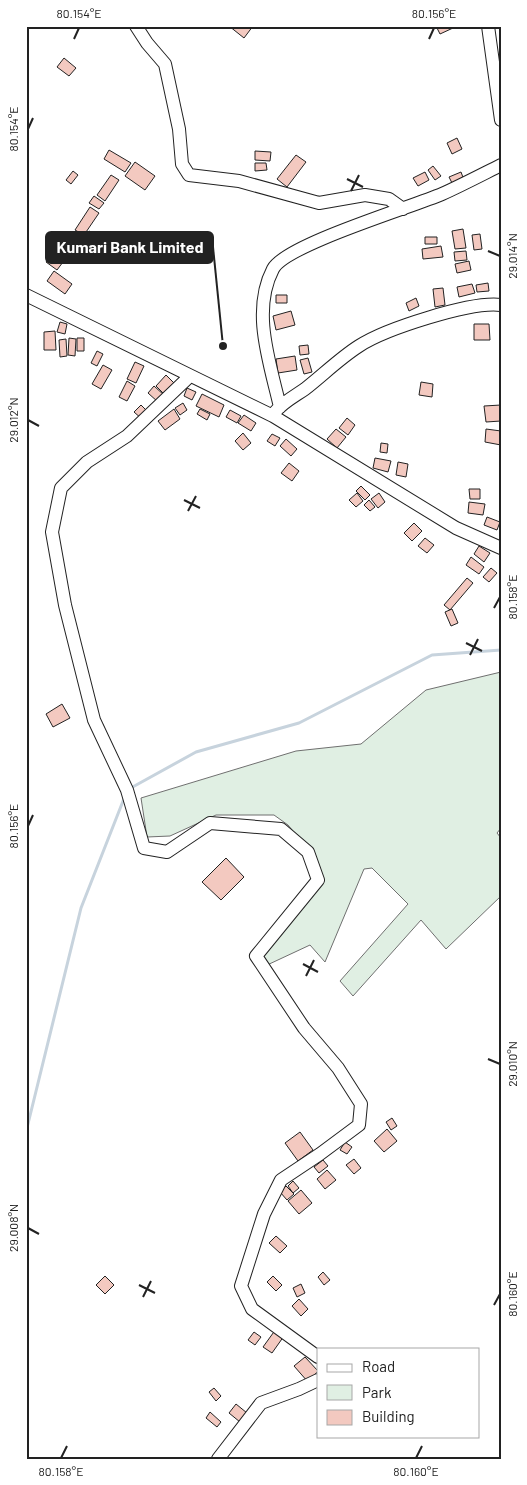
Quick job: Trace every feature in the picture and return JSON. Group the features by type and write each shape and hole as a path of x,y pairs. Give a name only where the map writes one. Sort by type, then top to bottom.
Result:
{"street":[{"path":"136,26 147,43 165,64 179,130 182,164 189,175 239,180 319,203 365,195 389,199 403,209"},
{"path":"488,26 501,120"},
{"path":"276,411 264,340 263,304 266,284 274,266 287,256 348,228 442,194 501,165"},
{"path":"26,295 190,376 276,411 456,528 501,548"},
{"path":"276,411 359,346 395,329 463,309 501,306"},
{"path":"190,376 127,436 87,462 61,488 52,532 65,605 94,720 127,790 144,848 167,852 210,823 281,829 308,852 318,880 256,956 304,1028 338,1068 361,1104 359,1125 281,1180 264,1214 241,1286 252,1309 317,1356"},
{"path":"218,1459 262,1403 317,1380"}],"green space":[{"path":"501,672 501,828 497,833 501,838 501,896 446,949 421,920 353,996 340,981 408,904 372,868 364,869 325,962 310,945 265,966 260,955 322,882 311,853 288,825 274,815 216,815 170,836 147,837 141,798 296,751 361,744 426,690"}],"building":[{"path":"229,26 253,26 244,38"},
{"path":"436,26 452,26 453,28 440,34"},
{"path":"64,58 76,68 69,76 57,67"},
{"path":"457,138 462,149 452,154 447,143"},
{"path":"109,150 131,163 125,172 104,159"},
{"path":"255,151 271,152 270,161 255,160"},
{"path":"296,155 306,162 287,187 277,179"},
{"path":"135,162 155,176 145,190 125,176"},
{"path":"255,163 266,163 267,170 255,171"},
{"path":"433,166 441,176 435,180 428,170"},
{"path":"73,171 78,175 71,184 66,180"},
{"path":"425,172 429,180 418,186 413,178"},
{"path":"461,172 464,180 453,185 449,177"},
{"path":"111,175 119,180 105,201 97,195"},
{"path":"94,196 104,203 99,209 89,203"},
{"path":"90,207 99,213 84,235 75,230"},
{"path":"463,229 466,248 455,249 452,231"},
{"path":"89,231 95,234 89,245 83,241"},
{"path":"480,234 482,249 474,250 472,235"},
{"path":"425,237 437,237 437,244 425,244"},
{"path":"441,246 443,257 423,259 422,249"},
{"path":"55,250 66,258 57,270 46,262"},
{"path":"466,251 467,260 455,261 454,252"},
{"path":"469,261 471,270 457,273 455,264"},
{"path":"54,271 72,284 65,294 47,281"},
{"path":"488,283 489,291 477,292 476,285"},
{"path":"472,284 475,293 459,297 457,287"},
{"path":"443,288 445,305 435,307 433,289"},
{"path":"276,295 287,295 287,303 276,303"},
{"path":"416,298 419,306 409,311 406,303"},
{"path":"291,311 295,325 276,330 273,316"},
{"path":"60,322 67,324 65,334 57,332"},
{"path":"474,324 489,324 490,340 474,340"},
{"path":"55,331 56,350 44,350 44,332"},
{"path":"69,338 76,339 75,356 68,355"},
{"path":"77,338 84,338 84,351 77,351"},
{"path":"66,339 67,356 60,357 59,340"},
{"path":"308,345 309,354 300,355 299,346"},
{"path":"97,351 103,354 97,366 91,363"},
{"path":"295,356 297,370 278,373 276,359"},
{"path":"308,358 312,372 304,374 300,360"},
{"path":"135,362 144,366 136,383 127,379"},
{"path":"103,365 112,370 101,389 92,384"},
{"path":"166,375 174,383 163,393 156,386"},
{"path":"127,381 135,386 127,401 119,397"},
{"path":"421,382 433,384 432,397 419,395"},
{"path":"154,386 164,395 158,402 148,393"},
{"path":"187,388 196,392 192,400 184,396"},
{"path":"202,394 224,405 219,417 196,406"},
{"path":"183,403 187,410 180,415 175,408"},
{"path":"141,405 148,412 142,419 134,412"},
{"path":"501,405 501,421 486,422 484,406"},
{"path":"174,409 180,419 165,430 158,421"},
{"path":"200,409 210,414 207,420 197,414"},
{"path":"230,410 241,416 237,423 226,417"},
{"path":"244,415 256,423 251,431 238,423"},
{"path":"347,418 355,425 348,435 339,428"},
{"path":"336,429 346,437 337,448 327,439"},
{"path":"486,429 501,431 501,445 485,442"},
{"path":"243,433 251,443 243,450 235,441"},
{"path":"272,434 280,438 275,446 267,441"},
{"path":"286,439 297,449 291,456 280,446"},
{"path":"381,443 388,444 387,453 380,452"},
{"path":"375,458 391,461 388,472 373,468"},
{"path":"398,462 408,464 406,477 396,475"},
{"path":"289,463 299,471 292,481 281,473"},
{"path":"361,486 370,495 365,500 356,491"},
{"path":"469,489 480,489 480,499 470,499"},
{"path":"357,493 363,501 356,507 349,500"},
{"path":"379,493 385,502 378,508 371,499"},
{"path":"369,500 375,507 370,511 364,505"},
{"path":"469,502 485,504 483,515 468,513"},
{"path":"487,517 500,522 497,530 484,525"},
{"path":"414,523 422,531 412,541 404,533"},
{"path":"425,538 434,545 427,553 418,546"},
{"path":"479,546 490,553 484,562 474,554"},
{"path":"471,557 484,567 479,574 466,565"},
{"path":"491,568 497,573 489,582 483,577"},
{"path":"467,578 473,583 450,610 444,605"},
{"path":"452,609 458,623 451,626 445,612"},
{"path":"62,704 70,718 53,727 46,714"},
{"path":"226,858 244,877 221,900 202,882"},
{"path":"392,1118 397,1126 391,1130 386,1122"},
{"path":"387,1129 397,1141 384,1152 374,1141"},
{"path":"300,1132 313,1150 298,1161 285,1143"},
{"path":"345,1142 352,1147 347,1154 340,1150"},
{"path":"354,1159 361,1168 354,1174 346,1165"},
{"path":"323,1160 328,1166 319,1173 314,1167"},
{"path":"327,1170 336,1180 325,1189 317,1179"},
{"path":"293,1181 299,1188 293,1193 288,1186"},
{"path":"286,1186 294,1194 287,1200 280,1192"},
{"path":"301,1190 312,1203 299,1214 288,1201"},
{"path":"276,1236 287,1246 280,1253 269,1243"},
{"path":"323,1272 330,1280 324,1285 318,1277"},
{"path":"105,1276 114,1285 105,1294 96,1285"},
{"path":"273,1276 282,1285 276,1291 267,1282"},
{"path":"301,1284 305,1293 297,1297 293,1288"},
{"path":"299,1299 308,1309 301,1316 292,1306"},
{"path":"276,1329 284,1336 272,1353 263,1347"},
{"path":"254,1332 261,1337 255,1345 248,1340"},
{"path":"305,1357 317,1372 308,1382 294,1366"},
{"path":"214,1388 221,1396 216,1401 209,1392"},
{"path":"236,1404 247,1413 240,1422 229,1413"},
{"path":"210,1412 221,1422 217,1427 206,1418"}],"waterway":[{"path":"129,789 196,752 299,723 432,655 501,650"},
{"path":"26,1132 81,908 125,796"}],"place":[{"name":"Kumari Bank Limited","path":"223,346"}]}
